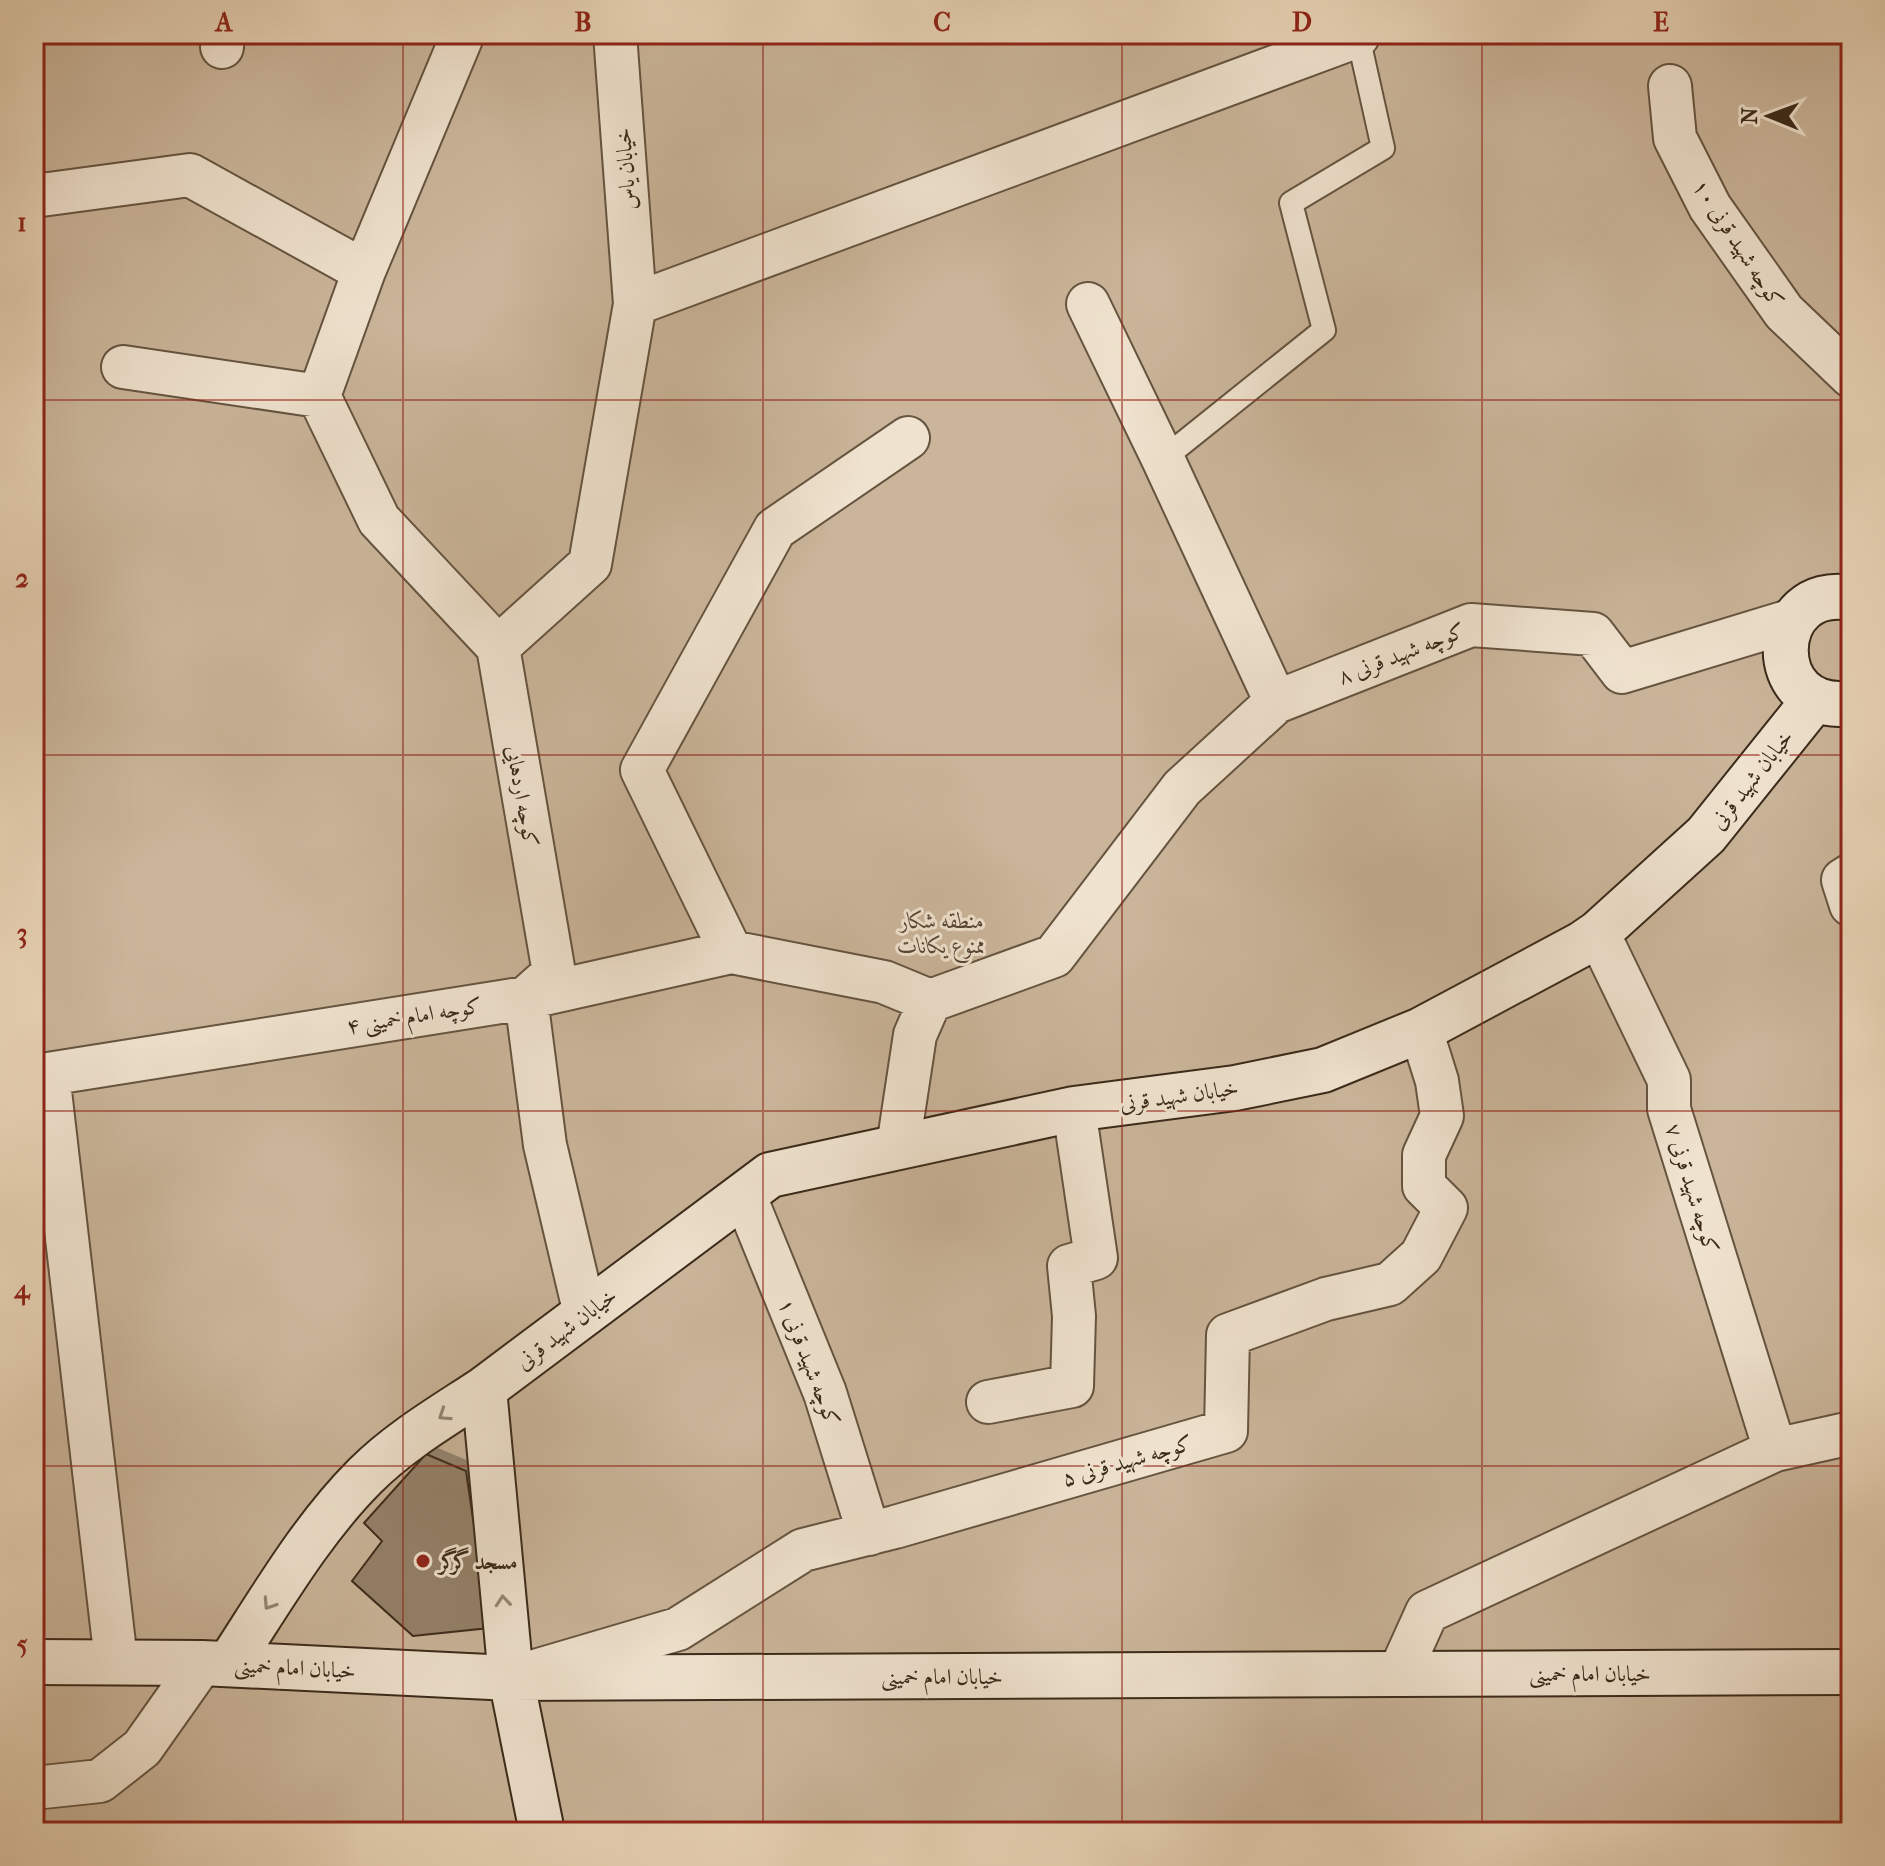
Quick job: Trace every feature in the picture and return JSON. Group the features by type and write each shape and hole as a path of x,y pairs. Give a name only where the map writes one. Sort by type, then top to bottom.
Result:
{"main road":[{"path":"1833,701 1800,688 1789,673 1784,655 1786,637 1793,620 1805,607 1821,598 1851,598"},
{"name":"خیابان شهید قرنی","path":"216,1664 366,1475 418,1432 484,1389 770,1175 1074,1109 1235,1088 1323,1070 1421,1030 1598,933 1706,835 1833,701"},
{"path":"484,1389 511,1678 542,1832"},
{"name":"خیابان امام خمینی","path":"34,1662 216,1664 511,1678 1851,1672"}],"street":[{"path":"463,34 364,271 319,396 379,520 498,647 590,564 635,304 1359,35"},
{"name":"خیابان یاس","path":"615,34 635,304"},
{"name":"کوچه شهید قرنی ۱۰","path":"1670,86 1675,138 1710,207 1784,312 1851,376"},
{"path":"34,196 190,175 364,271"},
{"path":"908,438 775,529 642,770 731,952 884,982 930,1001 1054,956 1182,788 1276,702 1088,304"},
{"path":"123,367 319,396"},
{"name":"کوچه شهید قرنی ۸","path":"1276,702 1471,625 1593,634 1622,672 1793,620"},
{"name":"کوچه اردهایی","path":"498,647 554,973 526,998"},
{"path":"1851,875 1843,880 1851,905"},
{"name":"کوچه شهید قرنی ۷","path":"1598,933 1669,1080 1669,1109 1775,1450"},
{"name":"کوچه امام خمینی ۴","path":"116,1661 48,1074 526,998 731,952"},
{"path":"526,998 545,1145 585,1314"},
{"path":"898,1147 915,1035 930,1001"},
{"name":"کوچه شهید قرنی ۵","path":"511,1678 678,1629 803,1550 869,1534 1226,1431 1228,1335 1326,1299 1390,1284 1421,1256 1446,1208 1424,1186 1424,1155 1442,1116 1437,1081 1421,1030"},
{"path":"988,1402 1072,1386 1074,1316 1069,1266 1096,1258 1074,1109"},
{"name":"کوچه شهید قرنی ۱","path":"744,1194 825,1393 869,1534"},
{"path":"1399,1674 1427,1612 1775,1450 1851,1433"},
{"path":"34,1788 100,1781 142,1748 216,1664"}],"lane":[{"path":"1163,459 1324,330 1291,203 1383,148 1359,35"}],"green space":[{"name":"منطقه شکار ممنوع یکانات","path":"34,34 1851,34 1851,1832 34,1832"}],"building":[{"name":"مسجد گرگر","path":"426,1454 466,1471 489,1628 413,1636 352,1581 382,1541 364,1523"}],"place":[{"name":"مسجد گرگر","path":"423,1561"}]}
